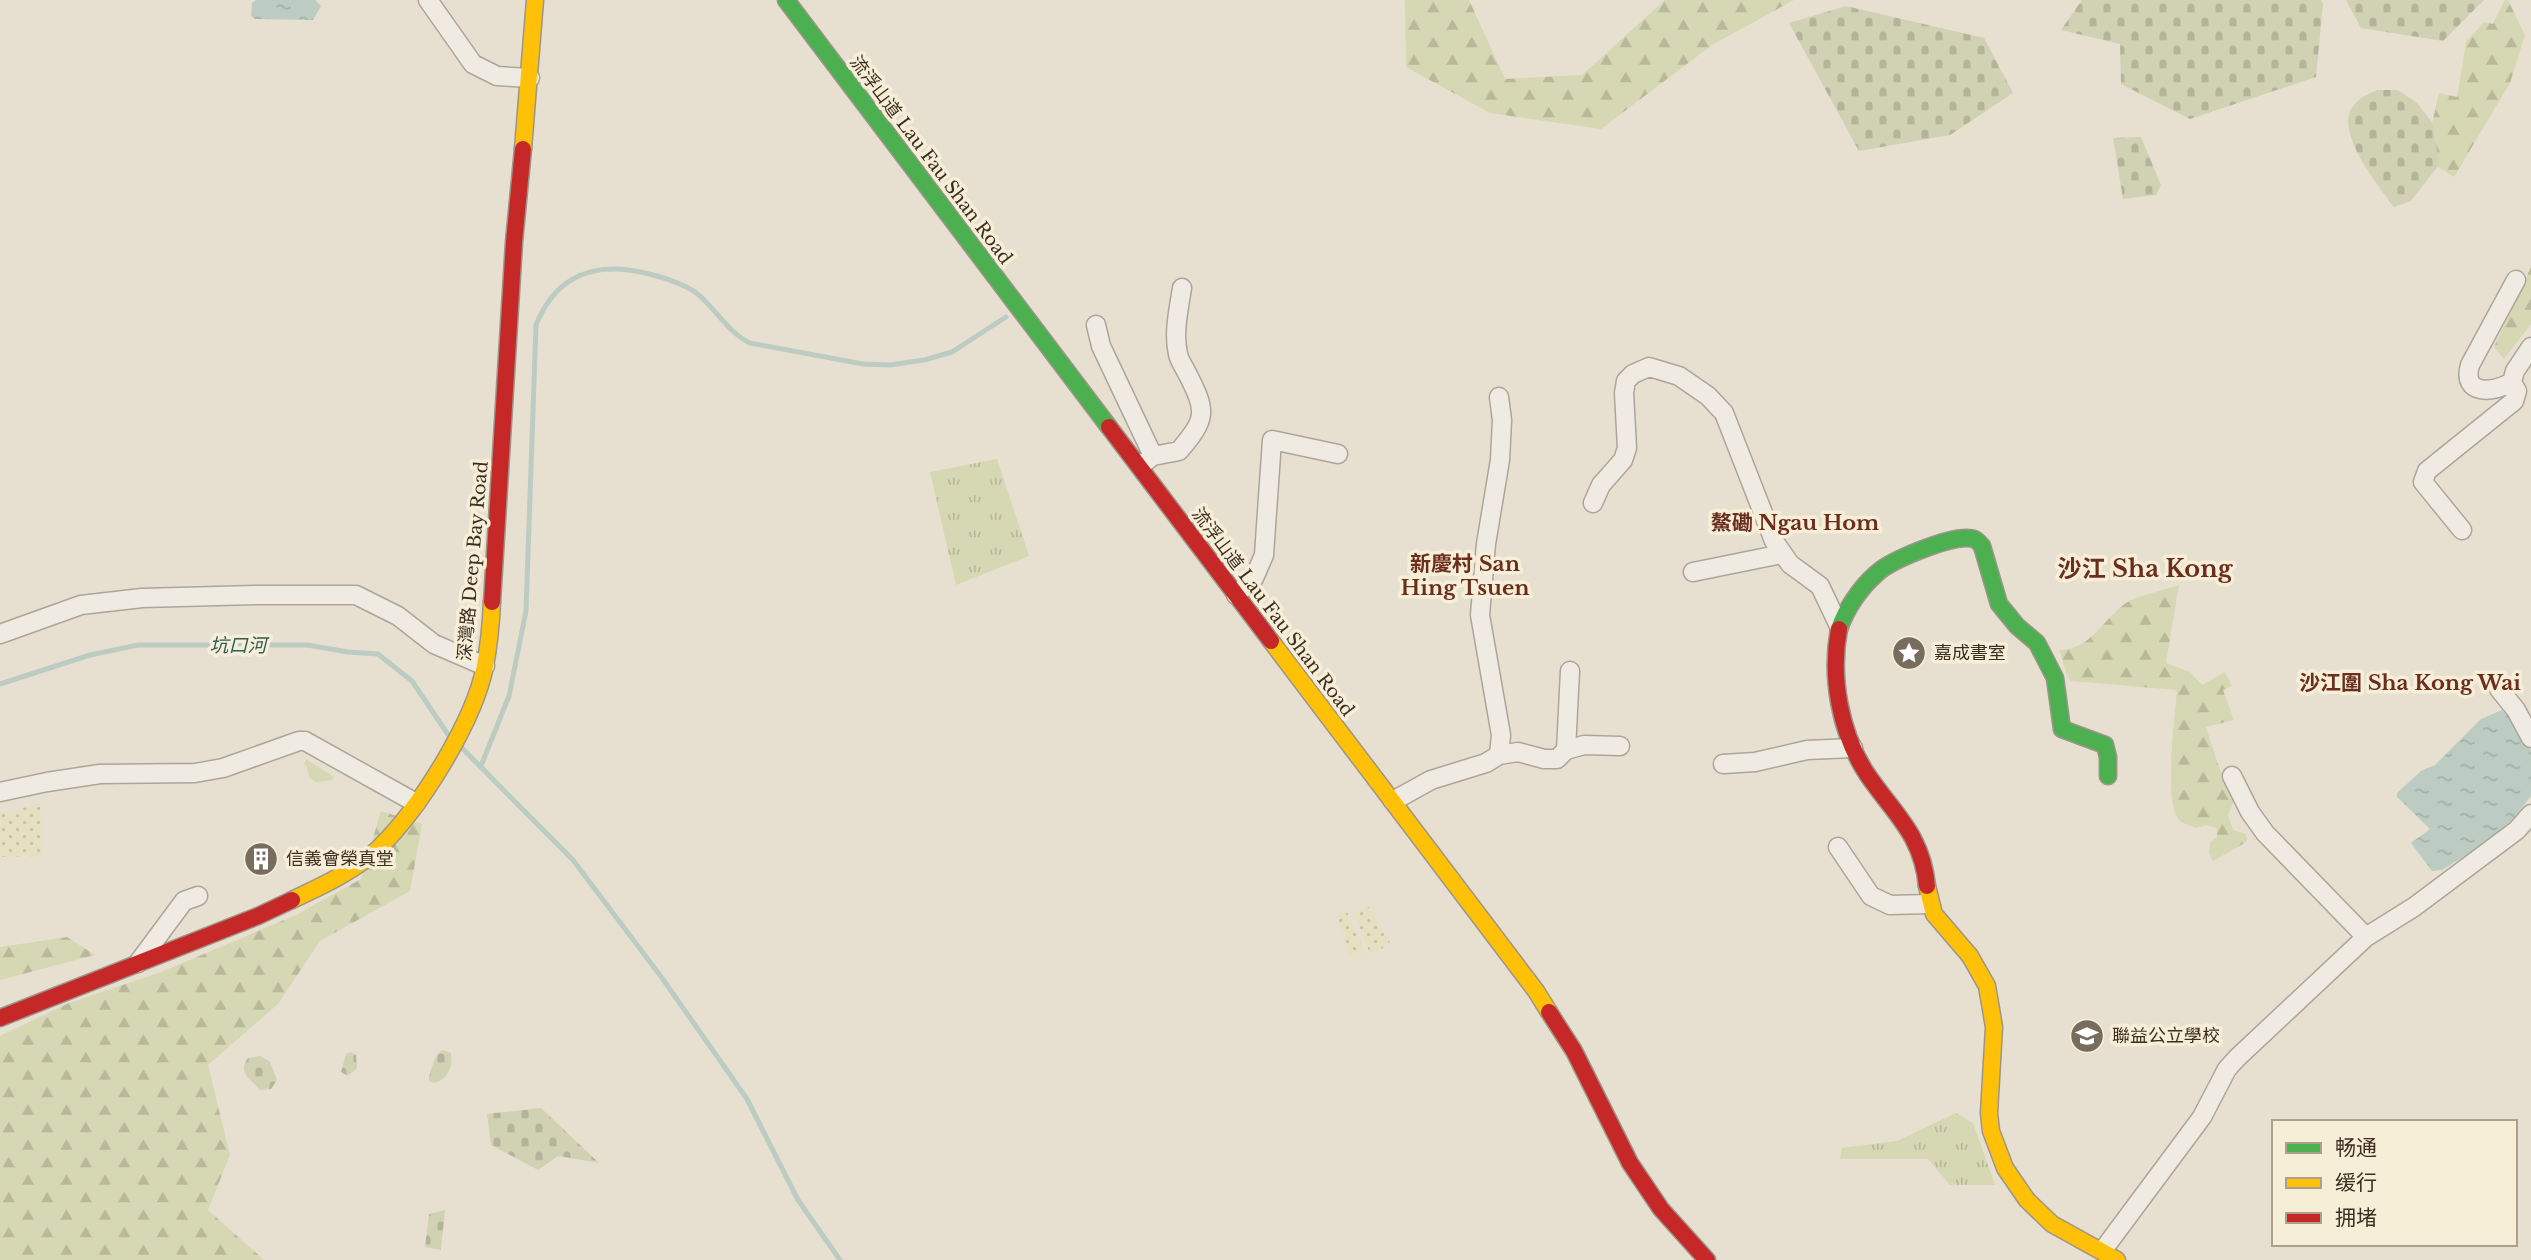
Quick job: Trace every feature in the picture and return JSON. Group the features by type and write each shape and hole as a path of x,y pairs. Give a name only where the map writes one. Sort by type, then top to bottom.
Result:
{"street":[{"path":"428,0 473,64 497,76 530,78"},
{"name":"深灣路 Deep Bay Road","path":"0,1018 258,916 331,882 378,849 416,803 465,720 485,666 492,609 513,242 535,0"},
{"name":"流浮山道 Lau Fau Shan Road","path":"786,0 1146,461 1236,595 1545,1004 1583,1068 1630,1163 1661,1209 1707,1260"},
{"path":"2516,280 2468,373 2471,383 2484,390 2502,388 2512,382 2515,371 2531,347"},
{"path":"1096,325 1101,346 1146,461 1179,451 1202,418 1195,388 1178,355 1182,288"},
{"path":"1593,503 1601,485 1623,460 1627,448 1624,393 1626,381 1642,369 1660,369 1679,376 1708,396 1724,413 1774,541 1790,564 1820,586 1839,626"},
{"path":"2462,530 2423,482 2423,478 2427,471 2514,401 2517,391 2512,382"},
{"path":"1499,755 1501,735 1480,615 1486,544 1500,460 1500,397"},
{"path":"1236,595 1254,578 1264,555 1265,436 1338,454"},
{"path":"2108,776 2105,745 2062,729 2055,678 2037,643 2017,626 1999,604 1983,545 1978,540 1956,539 1886,567 1864,588 1839,626 1834,670 1853,748 1867,774 1920,850 1927,870 1929,904 1936,918 1973,960 1987,986 1995,1030 1995,1056 1988,1100 1990,1123 1998,1151 2012,1181 2028,1202 2053,1225 2110,1255 2202,1117 2227,1069 2366,937 2445,884 2517,830 2531,814"},
{"path":"1693,572 1782,554"},
{"path":"0,634 81,605 155,598 356,595 398,616 435,644 485,666"},
{"path":"1566,750 1570,671"},
{"path":"2499,689 2516,710 2531,738"},
{"path":"0,792 100,774 195,773 223,768 305,741 416,803"},
{"path":"1392,801 1431,780 1486,763 1499,755 1518,752 1544,760 1558,759 1566,750 1584,745 1620,746"},
{"path":"1723,764 1755,762 1807,750 1853,748"},
{"path":"2232,776 2265,833 2366,937"},
{"path":"1838,847 1871,896 1890,905 1929,904"},
{"path":"138,963 184,901 198,896"}],"shaded area":[{"path":"40,803 43,856 0,857 0,812 10,812"},
{"path":"1369,907 1391,945 1370,953 1353,911"},
{"path":"1347,912 1365,952 1350,959 1337,915"}],"green space":[{"path":"1405,0 1469,0 1505,79 1582,75 1665,0 1794,0 1712,45 1601,129 1490,113 1406,67"},
{"path":"2082,0 2321,0 2323,3 2316,77 2190,119 2121,84 2120,44 2061,30"},
{"path":"2346,0 2484,0 2443,41 2361,28"},
{"path":"2505,0 2508,0 2525,35 2510,83 2454,177 2424,158 2439,93 2457,97 2466,42 2484,22 2493,24"},
{"path":"1846,6 1984,38 2013,93 1950,135 1859,151 1789,23"},
{"path":"2377,90 2398,90 2417,103 2432,122 2439,165 2411,201 2394,207 2358,155 2348,125 2350,112 2358,101"},
{"path":"2141,137 2161,185 2156,195 2123,199 2113,138"},
{"path":"2531,267 2531,324 2504,359 2494,347"},
{"path":"997,459 1029,556 956,585 930,472"},
{"path":"2179,585 2166,663 2190,672 2202,685 2225,672 2232,686 2223,690 2234,720 2206,727 2234,801 2228,815 2233,830 2246,834 2247,840 2213,861 2209,853 2210,842 2217,837 2217,828 2206,825 2196,828 2180,821 2172,798 2171,759 2177,690 2071,681 2059,650 2070,649 2088,640 2126,603"},
{"path":"306,759 334,777 333,780 316,782 309,777 304,764"},
{"path":"381,811 422,824 410,891 320,941 278,1004 208,1065 230,1155 208,1210 264,1260 0,1260 0,1036 69,1003 161,972 296,915 361,879"},
{"path":"67,937 95,955 0,980 0,947"},
{"path":"442,1050 451,1053 451,1067 444,1078 435,1083 429,1081 430,1073"},
{"path":"351,1052 356,1055 357,1068 348,1076 341,1072 346,1054"},
{"path":"261,1056 270,1062 277,1080 271,1089 260,1090 245,1072 248,1058"},
{"path":"541,1108 599,1163 558,1156 538,1170 491,1145 487,1114"},
{"path":"1956,1113 1973,1123 1995,1185 1950,1185 1928,1159 1840,1159 1842,1148 1897,1141"},
{"path":"445,1210 441,1250 425,1247 429,1214"}],"water":[{"path":"256,0 315,0 321,6 313,20 255,19 251,16 252,3"},
{"path":"2502,710 2519,726 2531,751 2531,796 2513,819 2484,844 2442,870 2432,871 2411,843 2430,829 2397,797 2397,793 2421,771 2435,765 2481,719"}],"waterway":[{"path":"481,766 509,696 526,611 536,325 544,308 566,283 594,271 610,269 658,276 695,292 735,332 750,343 863,364 890,365 952,352 1006,317"},
{"name":"坑口河","path":"0,684 90,655 138,645 307,645 378,654 412,681 449,736"},
{"path":"459,745 573,860 662,978 747,1099 798,1200 840,1260"}],"traffic: fast":[{"path":"786,0 1109,427"},
{"path":"1839,629 1859,592 1883,568 1934,545 1959,539 1976,540 1982,546 1999,604 2017,626 2037,643 2055,678 2062,729 2105,745 2108,776"}],"traffic: slow":[{"path":"523,149 535,0"},
{"path":"292,900 338,877 370,856 395,831 428,788 457,738 479,688 488,650 492,602"},
{"path":"1271,641 1536,991 1549,1012"},
{"path":"1927,886 1934,914 1970,956 1987,986 1994,1027 1989,1113 1991,1131 2005,1168 2027,1200 2052,1224 2117,1260"}],"traffic: jam":[{"path":"492,602 514,242 523,149"},
{"path":"1109,427 1271,641"},
{"path":"1839,629 1837,685 1850,741 1867,774 1913,838 1924,868 1927,886"},
{"path":"0,1018 292,900"},
{"path":"1549,1012 1574,1051 1630,1163 1661,1209 1707,1260"}],"place":[{"name":"嘉成書室","path":"1909,653"},
{"name":"信義會榮真堂","path":"261,859"},
{"name":"聯益公立學校","path":"2087,1036"}],"district":[{"name":"鰲磡 Ngau Hom","path":"1795,523"},
{"name":"沙江 Sha Kong","path":"2145,569"},
{"name":"新慶村 San Hing Tsuen","path":"1465,576"},
{"name":"沙江圍 Sha Kong Wai","path":"2410,683"}]}
